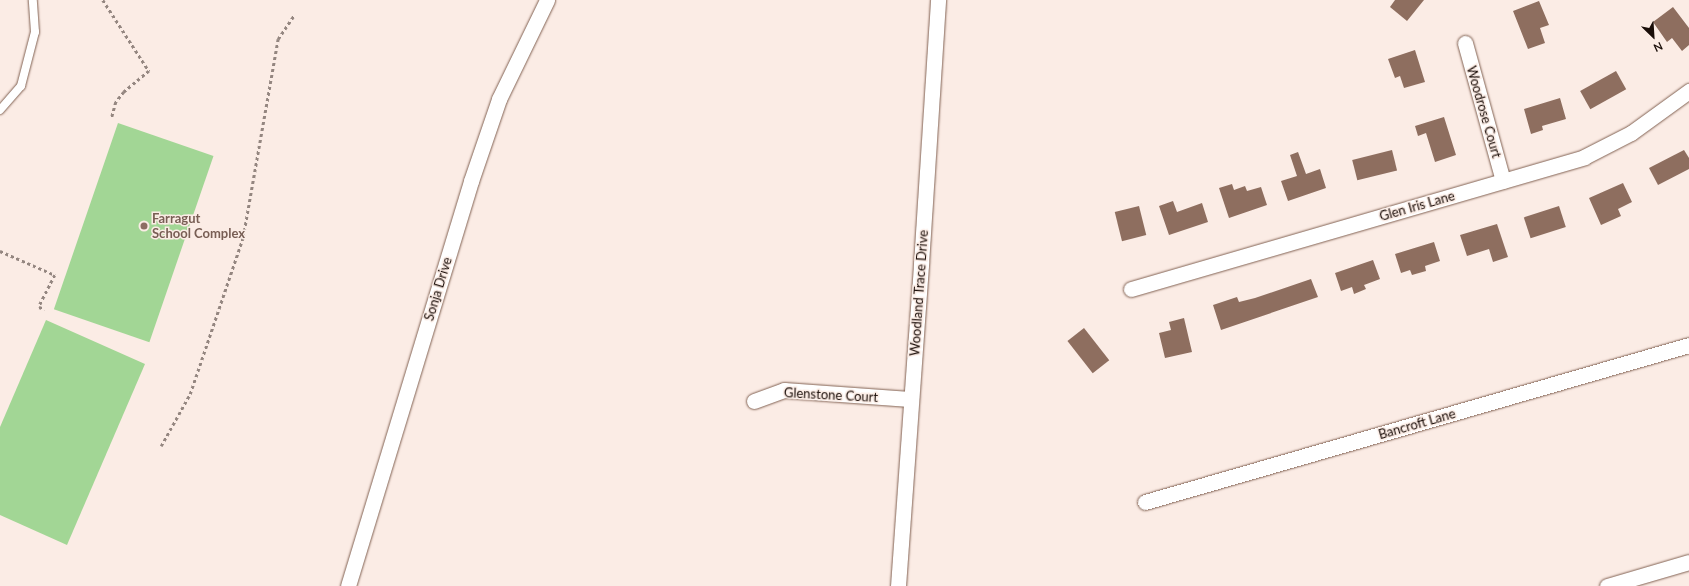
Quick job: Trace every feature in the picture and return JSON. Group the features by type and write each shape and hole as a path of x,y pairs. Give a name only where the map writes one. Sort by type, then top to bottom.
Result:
{"street":[{"name":"Sonja Drive","path":"348,586 471,181 499,100 547,0"},
{"name":"Woodland Trace Drive","path":"898,586 938,0"},
{"name":"Woodrose Court","path":"1465,43 1503,181"},
{"name":"Glen Iris Lane","path":"1131,289 1584,157 1631,133 1689,91"},
{"name":"Bancroft Lane","path":"1145,502 1689,345"},
{"name":"Glenstone Court","path":"754,401 784,390 910,400"},
{"path":"1607,586 1689,562"}],"lane":[{"path":"0,110 21,86 35,32 33,0"}],"path":[{"path":"102,0 149,71 124,92 116,102 112,117"},
{"path":"161,446 190,394 243,237 278,40 294,15"},
{"path":"0,251 54,275 39,307 45,309"}],"green space":[{"path":"118,123 213,156 149,342 54,309"},
{"path":"46,320 145,364 67,545 0,515 0,427"}],"building":[{"path":"1395,0 1424,0 1407,21 1390,7"},
{"path":"1539,1 1549,25 1540,28 1545,43 1528,49 1513,11"},
{"path":"1673,7 1689,28 1689,45 1682,51 1672,38 1667,42 1653,22"},
{"path":"1415,50 1425,82 1404,88 1400,76 1395,78 1388,59"},
{"path":"1616,71 1626,89 1590,109 1580,91"},
{"path":"1560,98 1566,119 1542,126 1543,130 1531,134 1524,109"},
{"path":"1444,117 1456,155 1435,162 1426,133 1418,136 1415,126"},
{"path":"1392,150 1397,170 1357,180 1352,160"},
{"path":"1684,150 1689,158 1689,169 1658,185 1649,168"},
{"path":"1298,152 1306,174 1320,169 1326,188 1288,201 1281,181 1297,176 1290,155"},
{"path":"1623,183 1632,202 1618,209 1621,216 1601,225 1589,198"},
{"path":"1232,184 1234,190 1245,186 1247,191 1261,187 1267,205 1229,218 1219,188"},
{"path":"1173,201 1177,212 1202,203 1208,222 1169,235 1159,206"},
{"path":"1139,206 1146,235 1122,241 1115,212"},
{"path":"1559,206 1566,227 1531,238 1524,217"},
{"path":"1497,224 1508,257 1493,262 1489,249 1467,256 1460,235"},
{"path":"1434,242 1440,261 1425,266 1426,271 1412,275 1410,270 1401,273 1395,254"},
{"path":"1373,260 1380,279 1364,285 1366,289 1354,294 1352,287 1341,291 1335,273"},
{"path":"1311,279 1318,297 1221,330 1213,305 1237,297 1239,302 1255,298"},
{"path":"1184,318 1192,352 1165,358 1159,333 1171,330 1169,322"},
{"path":"1084,328 1109,360 1093,373 1067,341"}],"place":[{"name":"Farragut School Complex","path":"144,226"}]}
